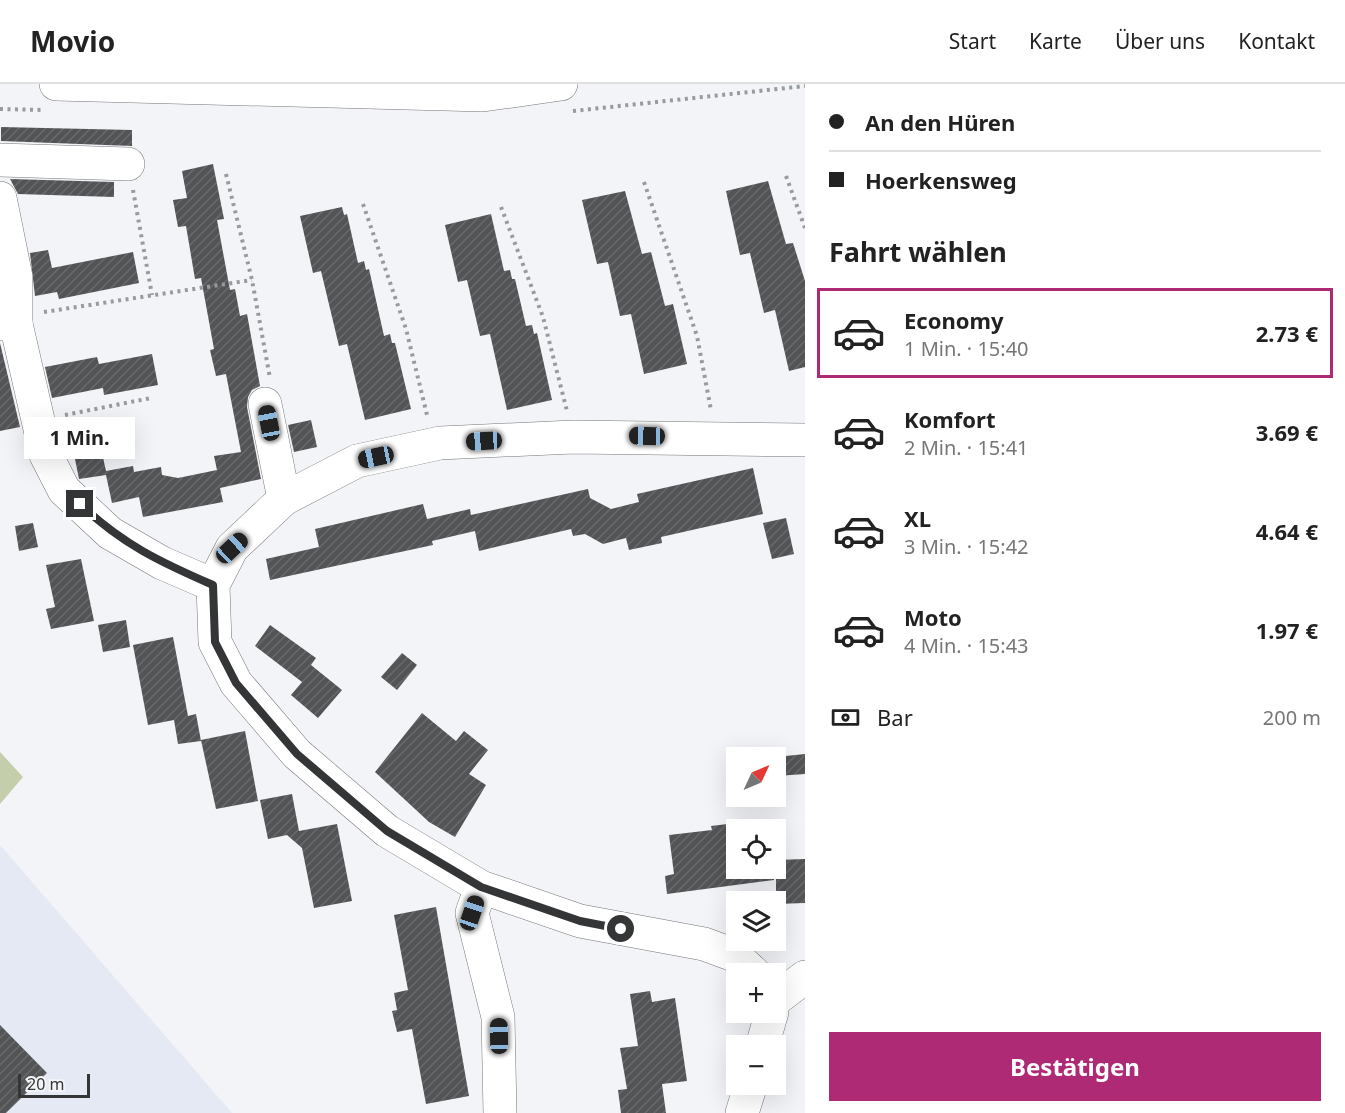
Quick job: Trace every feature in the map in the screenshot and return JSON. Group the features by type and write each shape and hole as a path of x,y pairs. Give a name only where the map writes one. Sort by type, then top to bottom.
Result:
{"street":[{"path":"56,84 483,95 561,84"},
{"path":"0,160 128,164"},
{"path":"0,198 16,277 11,321 46,455 64,490 110,533 162,563 213,585"},
{"path":"265,404 284,499"},
{"path":"743,963 734,955 704,945 580,921 481,887 387,831 297,754 236,683 215,642 213,585 232,548 284,499 357,461 434,444 573,437 805,440"},
{"path":"481,887 472,913 498,1017 500,1113"},
{"path":"786,991 805,977"}],"path":[{"path":"128,164 152,295"},
{"path":"226,174 252,280 273,394 265,404"},
{"path":"786,176 805,228"},
{"path":"644,182 698,336 711,402 711,438"},
{"path":"363,204 406,328 434,444"},
{"path":"501,207 543,318 573,437"},
{"path":"11,321 152,295 252,280"},
{"path":"38,420 151,398"}],"shaded area":[{"path":"0,845 232,1113 0,1113"}],"green space":[{"path":"0,752 23,777 0,804"}],"building":[{"path":"1,127 132,130 132,146 1,141"},
{"path":"213,164 224,219 217,220 230,290 235,289 240,316 247,314 260,386 252,390 248,397 247,407 261,479 220,488 223,502 143,517 139,497 112,503 106,475 79,479 73,449 100,444 106,471 133,466 134,472 161,467 162,475 178,478 217,470 214,456 241,452 226,374 216,376 210,350 214,349 201,278 195,279 186,226 178,227 173,200 187,198 182,171"},
{"path":"10,179 114,182 114,197 18,194"},
{"path":"768,181 786,244 793,243 805,281 805,367 789,371 775,310 764,313 750,253 740,255 726,191"},
{"path":"625,191 642,254 651,252 665,306 673,304 687,364 644,374 631,314 620,316 608,262 597,264 582,200"},
{"path":"342,207 344,215 347,214 358,263 364,261 366,270 369,269 384,336 390,334 392,343 395,343 411,409 365,420 347,344 339,346 321,271 313,273 300,216"},
{"path":"491,214 504,271 510,270 512,279 515,279 526,326 532,325 534,334 537,333 552,400 507,410 490,334 480,336 467,280 458,282 445,225"},
{"path":"48,250 52,268 133,252 139,283 59,299 57,292 35,296 30,253"},
{"path":"0,343 20,427 0,431"},
{"path":"152,354 158,385 104,395 103,388 52,398 45,367 97,357 99,364"},
{"path":"311,420 317,447 294,452 288,425"},
{"path":"753,468 763,514 661,537 662,543 629,550 626,538 603,544 585,534 573,536 571,529 479,551 475,531 432,541 433,545 270,580 266,559 319,547 315,529 423,504 427,519 470,509 471,515 588,489 590,498 611,509 639,502 637,494"},
{"path":"786,518 794,554 772,559 763,523"},
{"path":"33,523 38,547 19,551 15,526"},
{"path":"81,559 94,621 51,629 46,609 55,607 46,565"},
{"path":"126,620 130,647 103,652 98,625"},
{"path":"270,625 316,658 311,665 342,690 318,718 291,695 302,682 255,646"},
{"path":"173,637 188,716 196,714 201,741 178,744 174,720 148,725 133,645"},
{"path":"402,653 417,665 397,690 381,677"},
{"path":"422,713 456,741 464,731 488,750 469,774 486,785 455,837 429,822 375,772"},
{"path":"245,731 258,801 216,809 201,740"},
{"path":"805,754 805,774 786,775 786,756"},
{"path":"292,794 299,831 337,824 352,901 314,908 302,848 287,835 268,839 260,800"},
{"path":"726,824 726,879 774,880 667,894 665,876 674,874 669,835 712,830 711,826"},
{"path":"805,859 805,903 786,904 786,891 776,891 776,879 786,879 786,860"},
{"path":"436,907 469,1096 426,1104 412,1029 397,1032 392,1011 397,1010 394,993 408,990 394,915"},
{"path":"650,991 652,1002 675,998 687,1081 662,1084 666,1113 621,1113 618,1090 627,1089 620,1048 638,1046 630,994"},
{"path":"0,1025 47,1073 6,1113 0,1113"}],"route":[{"path":"80,504 110,533 162,563 213,585 215,642 236,683 297,754 387,831 481,887 580,921 621,929"}]}
